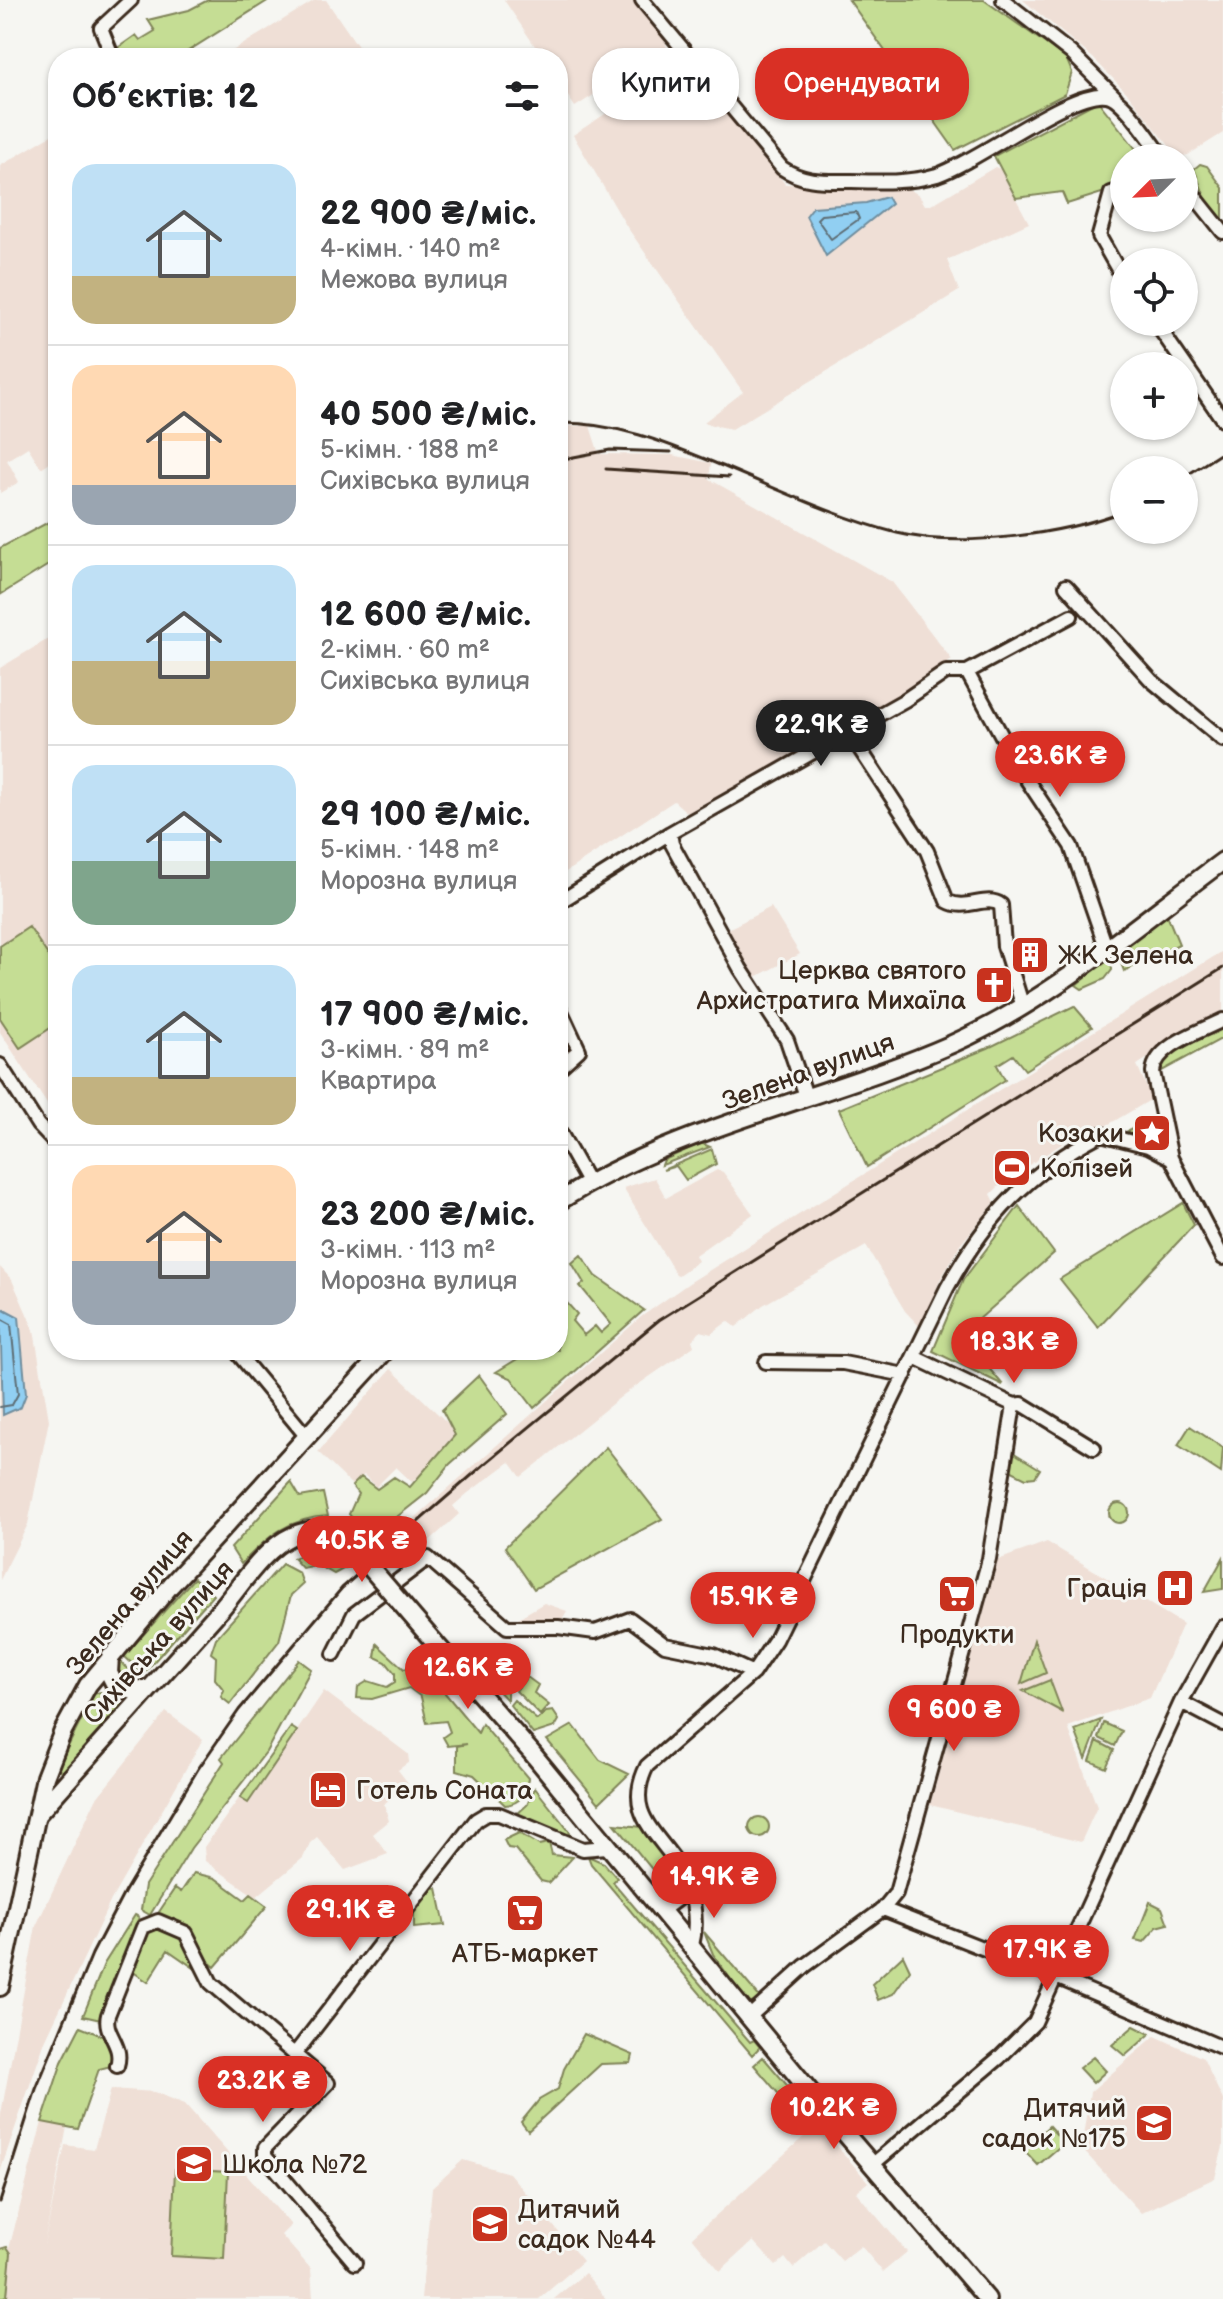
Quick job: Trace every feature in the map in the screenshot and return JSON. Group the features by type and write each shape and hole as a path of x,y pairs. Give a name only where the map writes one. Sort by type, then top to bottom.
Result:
{"main road":[{"name":"Зелена вулиця","path":"568,1196 709,1132 949,1045 1023,1007 1223,861"},
{"name":"Зелена вулиця","path":"0,1987 52,1755 76,1706 110,1657 377,1360"},
{"name":"Сихівська вулиця","path":"36,1816 145,1689 277,1546 291,1537 325,1531 335,1533 357,1552 532,1753 660,1912 987,2299"},
{"path":"110,1657 109,1673 115,1685 127,1690 145,1689"}],"street":[{"path":"109,48 101,28 131,0"},
{"path":"642,0 782,168 808,181 874,182 937,175 975,158 1077,100 1098,95 1118,99"},
{"path":"1003,0 1071,53 1118,99 1153,144"},
{"path":"1110,197 1099,236 1110,255"},
{"path":"1198,201 1223,232"},
{"path":"1165,336 1223,420"},
{"path":"1066,586 1151,680 1223,740"},
{"path":"568,897 670,833 905,700 946,672 955,669 967,672 1071,616"},
{"path":"967,672 1021,771 1074,851 1106,947"},
{"path":"848,731 927,851 947,901 960,906 993,900 1001,905 1004,946 1023,1007"},
{"path":"670,833 672,844 740,968 787,1040 806,1096"},
{"path":"1223,1020 1157,1057 1153,1072 1171,1158 1223,1258"},
{"path":"568,1026 579,1050 568,1060"},
{"path":"0,1065 48,1136"},
{"path":"691,1948 698,1927 680,1867 649,1829 640,1808 638,1783 647,1766 753,1673 775,1640 947,1288 974,1243 1009,1198 1035,1175 1101,1134 1148,1146 1171,1158"},
{"path":"568,1147 589,1184"},
{"path":"914,1357 1014,1405 1022,1404 1094,1448"},
{"path":"243,1360 307,1437"},
{"path":"766,1362 843,1363 905,1375"},
{"path":"749,2017 805,1966 883,1909 896,1893 989,1559 1014,1405"},
{"path":"334,1654 354,1614 418,1562 428,1558 507,1627 558,1627 595,1632 630,1619 665,1645 714,1655 753,1673"},
{"path":"872,2165 1017,2042 1035,2022 1181,1702 1223,1627"},
{"path":"1181,1702 1223,1724"},
{"path":"294,2055 476,1820 486,1814 499,1814 583,1849 607,1847"},
{"path":"660,1912 688,1891"},
{"path":"883,1909 1056,1977 1223,2048"},
{"path":"117,2066 119,2048 107,2022 143,1927 158,1921 186,1933 211,1983 328,2083 265,2148 265,2156 355,2263"}],"shaded area":[{"path":"315,0 326,0 359,48 237,48"},
{"path":"504,0 636,0 665,40 667,48 592,48 592,96 575,107 568,96 568,48 536,48"},
{"path":"1023,0 1223,0 1223,133 1198,149 1198,144 1168,144 1128,94 1093,58"},
{"path":"596,120 735,120 785,184 907,188 919,195 925,205 931,205 995,167 1000,169 1029,223 947,260 959,291 732,429 704,422 743,392 627,227 573,135"},
{"path":"48,137 48,463 41,468 28,447 7,460 19,482 0,493 0,166"},
{"path":"568,426 590,426 599,454 672,455 711,463 709,479 892,582 952,660 794,759 753,778 691,816 674,801 568,870"},
{"path":"48,639 48,1106 0,1032 0,668"},
{"path":"771,907 800,954 754,978 728,929"},
{"path":"1223,951 1223,1010 1137,1065 1152,1099 1104,1127 1068,1140 1004,1181 991,1194 995,1202 960,1245 940,1280 920,1327 905,1311 866,1246 763,1305 736,1327 728,1321 711,1334 701,1331 692,1340 694,1346 623,1395 521,1477 510,1462 468,1493 453,1506 459,1514 425,1545 415,1534 387,1558 379,1550 641,1317 689,1283"},
{"path":"717,1170 723,1172 753,1214 695,1255 698,1261 677,1276 623,1188 655,1178 666,1198"},
{"path":"0,1267 12,1280 34,1330 49,1420 28,1524 0,1580"},
{"path":"391,1369 461,1436 412,1482 396,1467 376,1487 364,1475 353,1486 318,1452"},
{"path":"1047,1542 1183,1624 1150,1698 1068,1727 1097,1807 1081,1842 930,1805 998,1560"},
{"path":"544,1603 567,1611 561,1621 513,1621"},
{"name":"Готель Соната","path":"324,1691 408,1754 409,1762 398,1770 408,1783 384,1804 389,1821 373,1834 388,1854 345,1870 317,1837 310,1843 303,1858 256,1897 205,1861 204,1847 240,1797 248,1803"},
{"path":"166,1712 203,1739 111,1900 45,2041 0,2172 0,2119 36,1926 96,1799"},
{"name":"Дитячий садок №175","path":"1155,2036 1203,2058 1223,2100 1223,2147 1215,2178 1141,2213 1081,2148 1090,2092"},
{"path":"111,2089 154,2092 185,2104 291,2225 281,2235 311,2269 313,2299 0,2299 0,2283 42,2122 67,2127 44,2244 65,2145 94,2149"},
{"path":"818,2124 868,2182 856,2192 907,2252 883,2272 861,2246 842,2261 824,2241 793,2268 785,2258 776,2266 753,2241 720,2271 692,2237"},
{"name":"Дитячий садок №44","path":"463,2160 509,2173 583,2261 539,2299 421,2299 432,2188"},
{"path":"585,2273 606,2299 554,2299"}],"green space":[{"path":"208,0 269,0 193,48 117,48 136,35 140,40 155,31 148,20 189,10"},
{"path":"849,0 984,0 1066,58 1072,72 1065,94 955,150 934,120 969,120 969,48 883,48"},
{"path":"1098,101 1132,144 1110,144 1110,190 1067,204 1062,192 1016,198 994,156"},
{"path":"1198,166 1207,166 1223,188 1223,222 1207,202 1198,179"},
{"path":"48,522 48,565 0,595 0,548"},
{"path":"1167,915 1179,944 1124,971 1117,952"},
{"path":"29,927 48,955 48,1030 20,1048 0,1018 0,946"},
{"path":"1111,956 1112,970 1105,979 1082,989 1076,985"},
{"path":"1074,1006 1092,1027 1025,1070 1013,1055 997,1065 1005,1080 867,1167 839,1109 988,1048"},
{"path":"1223,1028 1223,1038 1162,1071 1158,1070 1165,1056"},
{"path":"1150,1120 1159,1129 1156,1141 1124,1133"},
{"path":"701,1143 710,1147 662,1165 664,1160"},
{"path":"712,1149 716,1164 686,1180 676,1166 663,1170"},
{"path":"1183,1203 1194,1225 1098,1327 1060,1279"},
{"path":"1019,1206 1054,1253 961,1335 1003,1385 933,1351 963,1280"},
{"path":"581,1255 596,1276 644,1310 534,1408 511,1378 496,1372 516,1360 568,1360 568,1304 577,1314 572,1321 584,1335 595,1326 601,1333 611,1324 580,1286 584,1283 572,1263"},
{"path":"479,1375 507,1414 450,1464 427,1493 369,1539 349,1514 358,1494 352,1486 361,1477 377,1489 394,1477 410,1487 455,1435 442,1410"},
{"path":"1190,1426 1223,1448 1221,1473 1178,1445"},
{"path":"606,1447 662,1519 534,1589 505,1547"},
{"path":"1011,1451 1040,1469 1035,1477 1026,1478 1008,1469"},
{"path":"291,1482 300,1497 323,1493 328,1516 301,1521 279,1531 241,1564 231,1548"},
{"path":"1115,1503 1123,1503 1129,1513 1123,1523 1115,1523 1109,1517 1109,1509"},
{"path":"317,1549 335,1555 347,1567 334,1574 318,1565 302,1568 293,1558"},
{"path":"1223,1558 1223,1589 1204,1592"},
{"path":"282,1564 299,1573 303,1584 291,1595 279,1641 230,1704 221,1697 224,1690 215,1679 216,1657 211,1653 216,1638"},
{"path":"194,1578 213,1595 143,1674 124,1656"},
{"path":"1034,1640 1046,1673 1021,1684"},
{"path":"377,1644 404,1669 421,1664 478,1733 482,1724 528,1778 519,1800 505,1805 474,1775 457,1770 457,1746 467,1744 448,1746 443,1737 450,1732 446,1721 427,1723 421,1697 409,1688 372,1699 357,1698 358,1687 368,1681 387,1687 395,1682 395,1673 386,1662 375,1657"},
{"path":"478,1651 498,1660 507,1656 519,1672 518,1676 507,1681 507,1700 466,1656"},
{"path":"119,1660 140,1680 131,1683 121,1679 116,1665"},
{"path":"299,1660 311,1669 266,1752 191,1848 150,1915 141,1910 145,1885 224,1762 221,1758"},
{"path":"527,1677 538,1685 534,1693 549,1705 540,1715 516,1691"},
{"path":"1050,1680 1062,1712 1023,1691"},
{"path":"100,1692 121,1703 122,1708 65,1772 57,1769 94,1694"},
{"path":"514,1700 537,1720 546,1712 553,1711 559,1720 555,1727 533,1734 510,1705"},
{"path":"1101,1720 1086,1759 1075,1730"},
{"path":"1104,1723 1122,1731 1115,1746 1099,1738"},
{"path":"573,1725 600,1760 629,1774 599,1803 547,1740"},
{"path":"291,1727 297,1731 248,1803 240,1798"},
{"path":"1097,1741 1114,1750 1106,1768 1090,1761"},
{"path":"535,1788 572,1838 515,1816 527,1805"},
{"path":"759,1817 766,1820 769,1827 766,1834 759,1837 752,1834 749,1827 752,1820"},
{"path":"615,1824 642,1827 679,1876 676,1892 672,1894"},
{"path":"519,1833 539,1845 549,1843 552,1855 573,1857 549,1883 541,1881 504,1840"},
{"path":"588,1856 604,1863 617,1878 613,1882 750,2042 754,2040 760,2047 752,2055 591,1864"},
{"path":"194,1873 215,1878 245,1900 251,1894 267,1906 215,1967 203,1957 199,1946 155,1918 175,1888 181,1892"},
{"path":"431,1887 437,1888 445,1925 414,1928 414,1907"},
{"path":"1150,1902 1162,1908 1168,1924 1157,1927 1144,1942 1135,1940"},
{"path":"135,1915 139,1917 101,2020 83,2016 104,1964"},
{"path":"150,1927 170,1930 184,1937 192,1950 197,1970 168,1950 148,1982 129,1969"},
{"path":"704,1932 762,2000 748,2004 713,1954"},
{"path":"903,1955 910,1970 893,1994 878,2000 872,1984"},
{"path":"1134,2026 1150,2034 1125,2056 1112,2045"},
{"path":"80,2027 110,2039 114,2056 111,2066 99,2069 78,2129 42,2122 62,2062"},
{"path":"584,2034 633,2055 631,2063 601,2064 528,2131 521,2122 539,2100 558,2089 564,2069"},
{"path":"763,2057 809,2111 800,2119 754,2065"},
{"path":"1093,2057 1106,2071 1093,2083 1079,2068"},
{"path":"846,2092 868,2114 874,2128 868,2130 842,2103 840,2095"},
{"path":"1049,2126 1064,2143 1038,2165 1023,2149"},
{"path":"175,2169 228,2172 224,2259 171,2256"},
{"path":"7,2247 11,2253 7,2296 0,2299 0,2249"}],"water":[{"path":"887,197 891,204 826,256 806,216 813,207 866,203"},
{"path":"4,1309 19,1317 26,1394 21,1407 3,1415 0,1311"}],"railway":[{"path":"568,423 599,426 658,441 851,519 923,538 1012,537 1110,515"},
{"path":"568,458 610,450 671,452"},
{"path":"1198,468 1223,452"},
{"path":"606,469 729,477"},
{"path":"0,2202 36,2089 92,1954 125,1891 198,1769 239,1710 342,1588 487,1462 659,1320 1223,968"}],"place":[{"name":"ЖК Зелена","path":"1030,955"},
{"name":"Церква святого Архистратига Михаїла","path":"994,985"},
{"name":"Козаки","path":"1152,1133"},
{"name":"Колізей","path":"1012,1168"},
{"name":"Грація","path":"1175,1588"},
{"name":"Продукти","path":"957,1594"},
{"name":"Готель Соната","path":"328,1790"},
{"name":"АТБ-маркет","path":"525,1913"},
{"name":"Дитячий садок №175","path":"1154,2123"},
{"name":"Школа №72","path":"194,2164"},
{"name":"Дитячий садок №44","path":"490,2224"}]}
